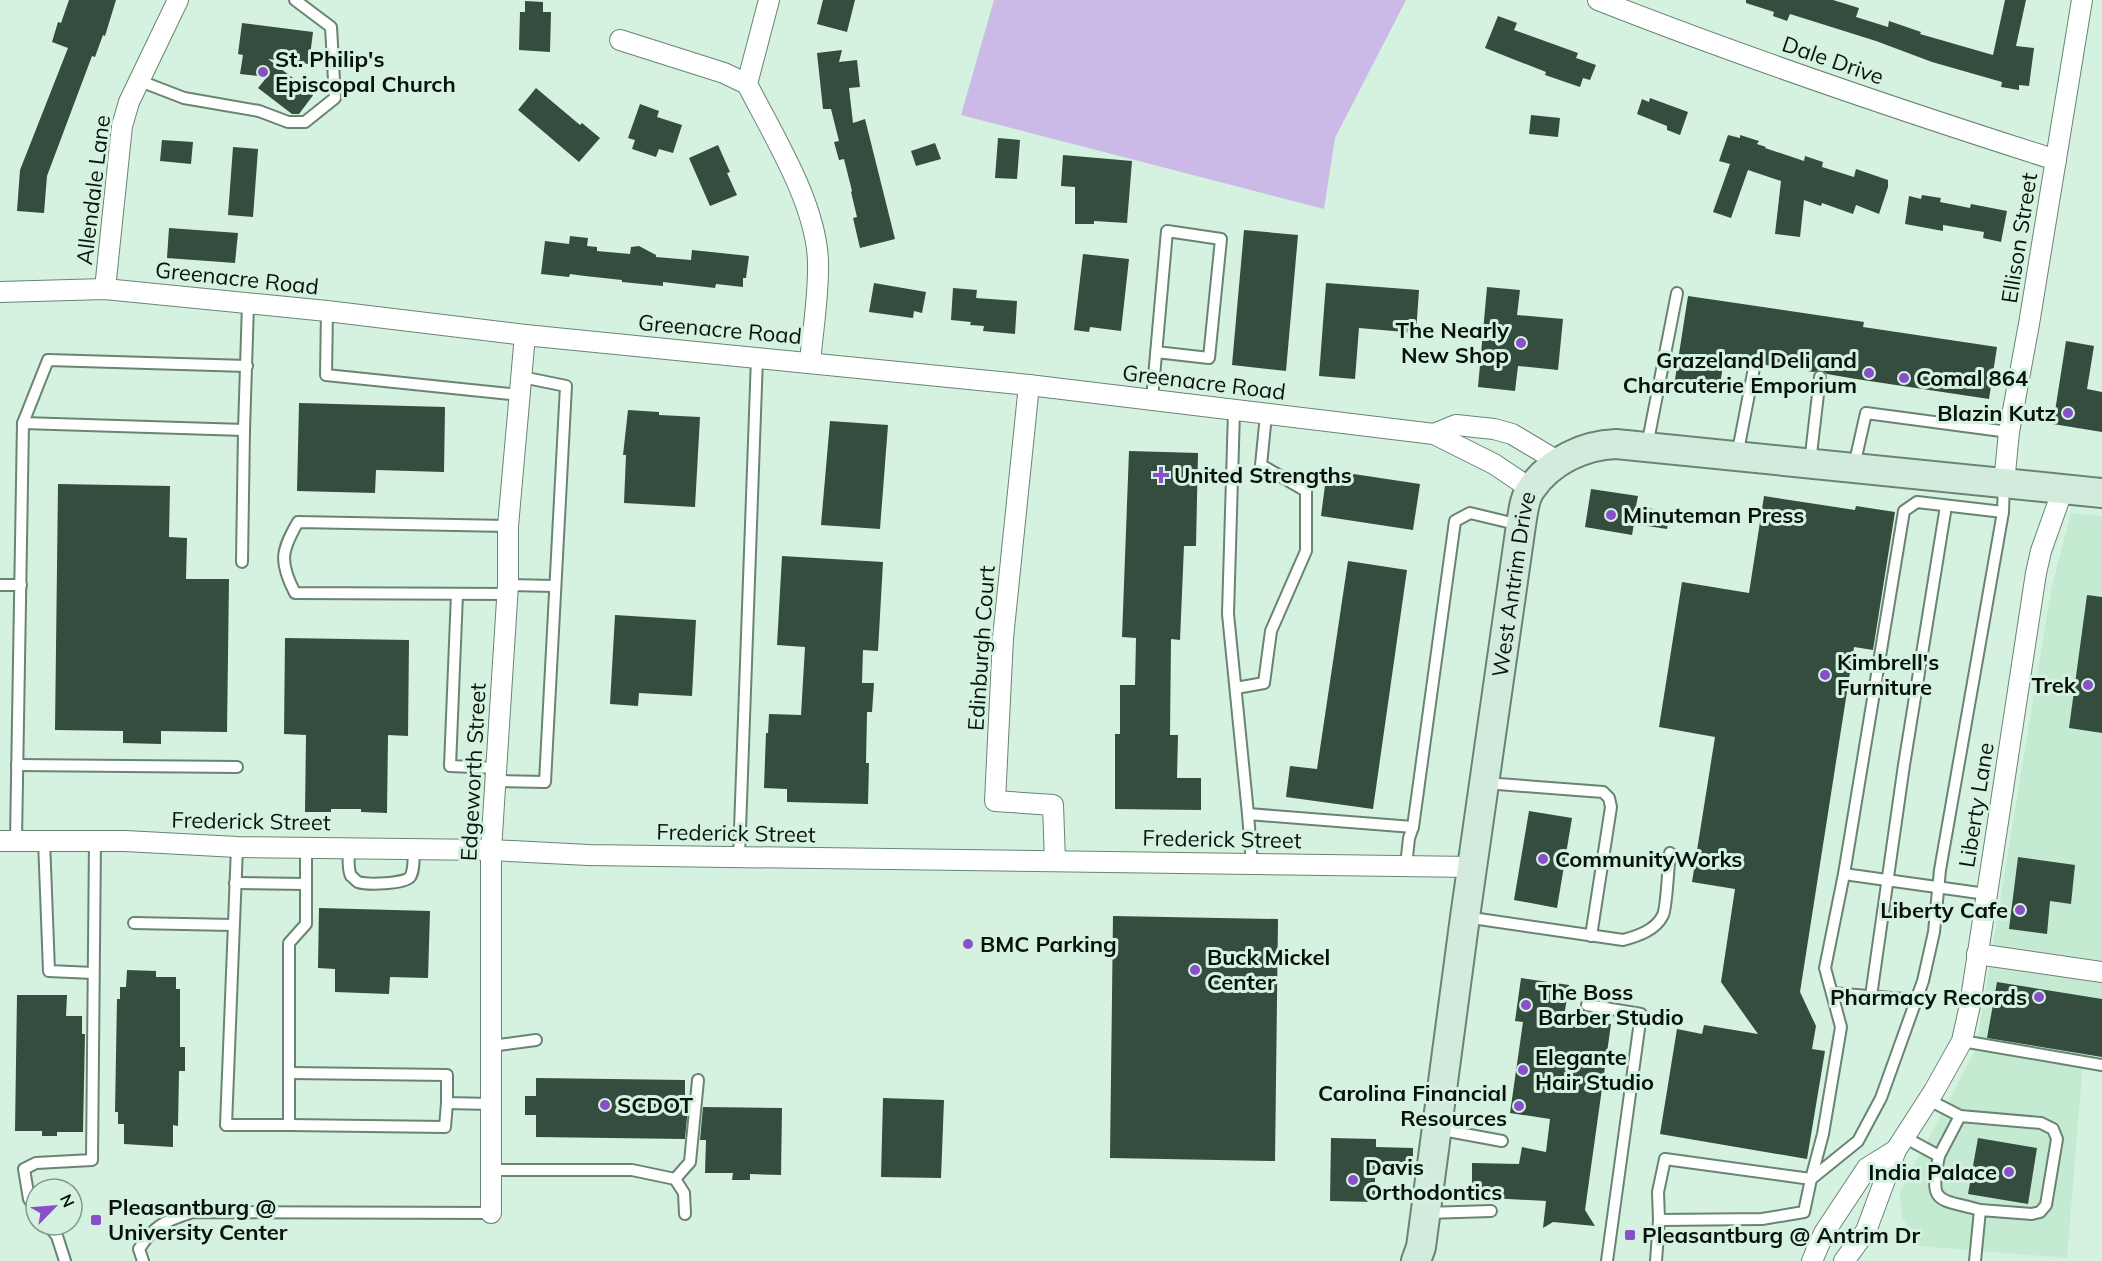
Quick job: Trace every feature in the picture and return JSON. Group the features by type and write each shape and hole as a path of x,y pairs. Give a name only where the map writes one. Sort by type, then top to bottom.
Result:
{"street":[{"path":"176,6 190,0"},
{"path":"747,84 769,0"},
{"name":"Dale Drive","path":"1598,0 1692,37 1964,131 2056,160"},
{"name":"Ellison Street","path":"2004,483 2009,432 2082,0"},
{"name":"Allendale Lane","path":"105,289 122,126 129,102 176,6"},
{"path":"620,40 724,73 747,84 801,190 812,228 818,260 810,362"},
{"name":"Greenacre Road","path":"0,292 105,289 327,311 525,335 1029,385 1434,434 1494,464 1531,489"},
{"name":"Edgeworth Street","path":"491,1213 491,850 508,590 508,526 525,335"},
{"name":"Edinburgh Court","path":"1029,385 1003,638 995,801 1053,805 1055,861"},
{"name":"Greenacre Road","path":"1434,434 1456,425 1494,429 1512,434 1558,462"},
{"name":"West Antrim Drive","path":"1416,1261 1421,1247 1521,525 1531,489 1558,462 1573,454 1604,444 1647,446 1854,467 1919,488 2004,483 2102,493"},
{"name":"Liberty Lane","path":"1844,1261 1866,1231 1900,1144 1929,1100 1962,1041 2036,573 2041,551 2063,489"},
{"name":"Frederick Street","path":"8,841 491,850 588,855 1472,867"},
{"path":"1977,954 2102,972"},
{"name":"Liberty Lane","path":"1812,1261 1824,1233 1867,1168 1900,1144"}],"lane":[{"path":"140,81 184,98 259,111 288,122 305,122 335,99 331,27 295,0"},
{"path":"1152,399 1156,352 1167,231 1221,239 1209,358 1156,352"},
{"path":"1647,446 1677,293"},
{"path":"242,562 248,304"},
{"path":"327,311 326,375 521,386 566,386 545,782 450,766 457,594"},
{"path":"739,857 757,358"},
{"path":"8,841 17,765 23,423 48,360 247,366"},
{"path":"1737,456 1754,368"},
{"path":"1809,464 1820,377"},
{"path":"1234,411 1228,614 1252,864"},
{"path":"1854,467 1866,413 2009,432"},
{"path":"1236,688 1264,683 1271,631 1306,551 1306,491 1261,465 1266,415"},
{"path":"23,423 244,430"},
{"path":"1656,1261 1659,1220 1658,1192 1665,1159 1811,1179 1858,1141 1881,1098 1923,981 1934,932 1939,886 2003,512 2004,483"},
{"path":"1659,1220 1762,1220 1804,1212 1823,1134 1841,1027 1825,968 1844,874 1904,511 1919,488 1946,506 2003,512"},
{"path":"1871,996 1946,506"},
{"path":"1406,866 1455,521 1470,513 1521,525"},
{"path":"508,526 298,522 285,544 284,573 295,593 457,594 555,586"},
{"path":"0,585 21,585"},
{"path":"17,765 237,767"},
{"path":"1484,783 1603,792 1609,798 1611,807 1591,936"},
{"path":"1248,814 1413,827"},
{"path":"44,840 49,971 93,973"},
{"path":"25,1177 24,1169 36,1163 92,1160 95,841"},
{"path":"290,1125 289,943 306,924 306,846"},
{"path":"237,847 226,1125 445,1127 447,1075 291,1073"},
{"path":"349,847 349,870 352,878 358,882 395,883 405,880 410,877 413,868 414,849"},
{"path":"1465,917 1623,940 1643,934 1657,924 1663,914 1670,853"},
{"path":"1844,874 1986,894"},
{"path":"235,883 305,884"},
{"path":"134,923 233,925"},
{"path":"1832,993 1916,1000"},
{"path":"1587,1005 1641,1014 1607,1261"},
{"path":"491,1046 536,1041"},
{"path":"1962,1041 2102,1065"},
{"path":"675,1179 690,1162 698,1080"},
{"path":"1929,1100 1960,1116 2041,1123 2053,1129 2058,1139 2046,1205 2040,1212 2032,1214 1980,1210 1941,1199 1935,1193 1934,1181 1939,1156 1960,1116"},
{"path":"447,1103 491,1104"},
{"path":"1437,1129 1502,1141"},
{"path":"1900,1144 1939,1156"},
{"path":"491,1170 632,1170 675,1179 684,1193 685,1214"},
{"path":"1975,1261 1980,1210"},
{"path":"1425,1213 1491,1211"},
{"path":"143,1261 139,1249 149,1233 168,1220 193,1212 491,1213"},
{"path":"57,1237 65,1261"}],"shaded area":[{"path":"994,0 1406,0 1335,138 1324,209 961,115"},
{"path":"2071,513 2102,516 2102,1063 2083,1061 2067,1258 1919,1246 1902,1217 1900,1192 1976,1049 2051,590"}],"building":[{"path":"69,0 116,0 105,36 103,35 95,57 92,56 47,176 44,213 17,211 20,170 68,48 52,42 58,22 61,23"},
{"path":"823,0 855,0 847,32 817,24"},
{"path":"1746,0 1833,0 1859,8 1856,17 1888,27 1889,21 1921,32 1920,34 1993,55 2005,0 2026,0 2016,46 2034,48 2029,86 2019,85 2019,90 2001,87 2002,82 1932,62 1876,41 1790,14 1787,21 1773,16 1774,12 1746,3"},
{"path":"525,1 543,2 543,12 551,12 550,52 519,50 520,12 525,12"},
{"path":"1498,16 1517,23 1514,30 1578,53 1576,58 1596,65 1590,80 1583,78 1580,87 1545,75 1546,72 1485,48"},
{"name":"St. Philip's Episcopal Church","path":"242,23 313,32 309,64 268,59 314,94 299,114 292,114 258,88 267,77 240,74 243,55 238,54"},
{"path":"842,50 839,62 857,60 860,87 849,88 853,123 865,119 895,239 860,248 853,218 857,217 852,191 844,159 839,160 834,142 839,141 831,109 823,109 817,53"},
{"path":"536,88 580,125 582,123 600,138 579,162 518,110"},
{"path":"1650,98 1688,112 1680,135 1667,130 1667,126 1637,114 1642,99 1649,102"},
{"path":"640,104 659,111 657,117 682,125 673,153 659,149 656,157 632,149 635,140 628,138"},
{"path":"1531,115 1560,118 1558,137 1529,134"},
{"path":"1728,135 1740,138 1740,135 1759,141 1757,144 1765,148 1804,161 1805,156 1823,162 1822,167 1854,177 1856,169 1888,180 1879,214 1856,205 1853,214 1822,203 1821,206 1804,200 1800,237 1775,234 1781,181 1748,170 1731,218 1713,212 1730,164 1719,161"},
{"path":"998,138 1020,140 1017,179 995,178"},
{"path":"162,140 193,142 191,164 160,161"},
{"path":"935,143 941,159 916,166 911,151"},
{"path":"718,145 737,195 710,206 689,158"},
{"path":"233,147 258,149 253,217 228,215"},
{"path":"1063,155 1132,161 1127,223 1094,221 1094,224 1075,224 1075,187 1061,186"},
{"path":"1922,195 1941,198 1940,202 1970,208 1971,204 2007,211 2001,242 1983,238 1984,232 1943,225 1943,231 1905,224 1909,196 1921,199"},
{"path":"169,228 238,233 235,263 167,258"},
{"path":"1244,230 1298,235 1286,371 1232,365"},
{"path":"570,236 588,238 587,246 597,247 597,251 630,254 631,247 639,246 656,257 691,260 692,250 749,256 746,278 743,278 743,287 716,284 715,288 663,282 663,286 570,274 569,277 541,274 545,241 569,244"},
{"path":"1083,254 1129,259 1121,331 1090,327 1089,332 1074,330"},
{"path":"874,283 926,292 922,313 914,311 913,318 869,312"},
{"path":"1326,283 1419,290 1416,333 1359,328 1355,379 1319,376"},
{"name":"The Nearly New Shop","path":"1487,287 1520,290 1517,315 1563,319 1558,370 1518,366 1515,391 1478,387"},
{"path":"953,288 977,290 976,298 1017,301 1015,334 983,331 984,326 951,320"},
{"path":"1688,296 1864,322 1863,327 1997,347 1989,399 1827,374 1821,370 1814,372 1760,364 1755,361 1724,359 1719,392 1674,386"},
{"path":"2066,341 2094,346 2087,389 2102,392 2102,432 2053,424"},
{"path":"299,403 445,407 444,472 376,470 375,493 297,491"},
{"path":"628,410 659,412 659,415 700,417 695,507 624,503 626,455 623,455"},
{"path":"830,421 888,425 880,529 821,525"},
{"path":"1129,451 1198,453 1196,546 1184,546 1180,640 1171,639 1170,735 1178,735 1177,778 1201,778 1201,810 1115,809 1115,734 1120,734 1120,685 1135,685 1136,638 1122,637"},
{"path":"1327,470 1420,484 1413,530 1321,516"},
{"path":"58,484 170,486 169,537 187,538 186,579 229,579 227,732 161,731 161,744 123,743 123,731 55,730"},
{"name":"Minuteman Press","path":"1591,489 1638,496 1636,506 1670,512 1667,529 1634,524 1632,535 1585,527"},
{"path":"1764,496 1855,510 1856,506 1895,512 1873,650 1854,647 1800,992 1816,1026 1812,1049 1825,1051 1807,1159 1660,1134 1677,1029 1702,1034 1704,1025 1758,1034 1721,982 1735,889 1692,882 1715,737 1659,727 1682,582 1749,593"},
{"path":"782,556 883,562 878,651 863,650 862,683 874,683 872,712 867,712 868,804 787,802 787,789 764,788 769,714 801,715 805,647 777,645"},
{"path":"1348,561 1407,570 1373,809 1286,797 1290,766 1317,769"},
{"name":"Trek","path":"2087,595 2102,597 2102,733 2069,728"},
{"path":"615,615 696,620 692,696 639,693 638,706 610,704"},
{"path":"285,638 409,640 408,736 388,735 387,813 361,812 361,809 305,812 306,735 284,734"},
{"name":"CommunityWorks","path":"1529,811 1572,818 1557,908 1514,900"},
{"path":"2018,857 2075,865 2071,904 2050,901 2047,934 2009,929"},
{"path":"319,908 430,911 428,978 390,977 389,994 335,992 335,969 318,968"},
{"path":"1113,916 1278,919 1275,1161 1110,1158"},
{"path":"127,970 156,971 156,977 176,977 176,989 180,989 180,1047 185,1047 185,1071 179,1071 178,1126 173,1125 173,1147 124,1144 124,1124 118,1124 118,1112 115,1112 117,999 120,999 120,987 126,987"},
{"path":"1521,978 1569,985 1564,1017 1611,1024 1585,1210 1595,1226 1553,1222 1543,1228 1546,1201 1472,1197 1472,1163 1519,1164 1522,1147 1546,1152 1550,1119 1510,1113 1523,1022 1515,1021"},
{"path":"1997,982 2102,999 2102,1057 1987,1038"},
{"path":"17,995 67,995 66,1016 82,1016 82,1034 85,1034 83,1132 57,1132 57,1136 42,1136 42,1131 15,1131"},
{"name":"SCDOT","path":"536,1078 685,1080 685,1107 688,1107 685,1139 536,1137 536,1115 525,1115 525,1096 536,1096"},
{"path":"883,1098 944,1100 941,1178 881,1177"},
{"path":"703,1107 782,1108 781,1175 750,1174 750,1180 732,1180 733,1173 705,1173 706,1140 700,1140"},
{"name":"Davis Orthodontics","path":"1331,1138 1376,1139 1376,1147 1413,1148 1413,1162 1375,1162 1375,1202 1330,1201"},
{"path":"1978,1138 2037,1148 2028,1204 1968,1194"}],"place":[{"name":"St. Philip's Episcopal Church","path":"263,72"},
{"name":"The Nearly New Shop","path":"1521,343"},
{"name":"Grazeland Deli and Charcuterie Emporium","path":"1869,373"},
{"name":"Comal 864","path":"1904,378"},
{"name":"Blazin Kutz","path":"2068,413"},
{"name":"United Strengths","path":"1161,475"},
{"name":"Minuteman Press","path":"1611,515"},
{"name":"Kimbrell's Furniture","path":"1825,675"},
{"name":"Trek","path":"2088,685"},
{"name":"CommunityWorks","path":"1543,859"},
{"name":"Liberty Cafe","path":"2020,910"},
{"name":"BMC Parking","path":"968,944"},
{"name":"Buck Mickel Center","path":"1195,970"},
{"name":"Pharmacy Records","path":"2039,997"},
{"name":"The Boss Barber Studio","path":"1526,1005"},
{"name":"Elegante Hair Studio","path":"1523,1070"},
{"name":"SCDOT","path":"605,1105"},
{"name":"Carolina Financial Resources","path":"1519,1106"},
{"name":"India Palace","path":"2009,1172"},
{"name":"Davis Orthodontics","path":"1353,1180"},
{"name":"Pleasantburg @ University Center","path":"96,1220"},
{"name":"Pleasantburg @ Antrim Dr","path":"1630,1235"}]}
